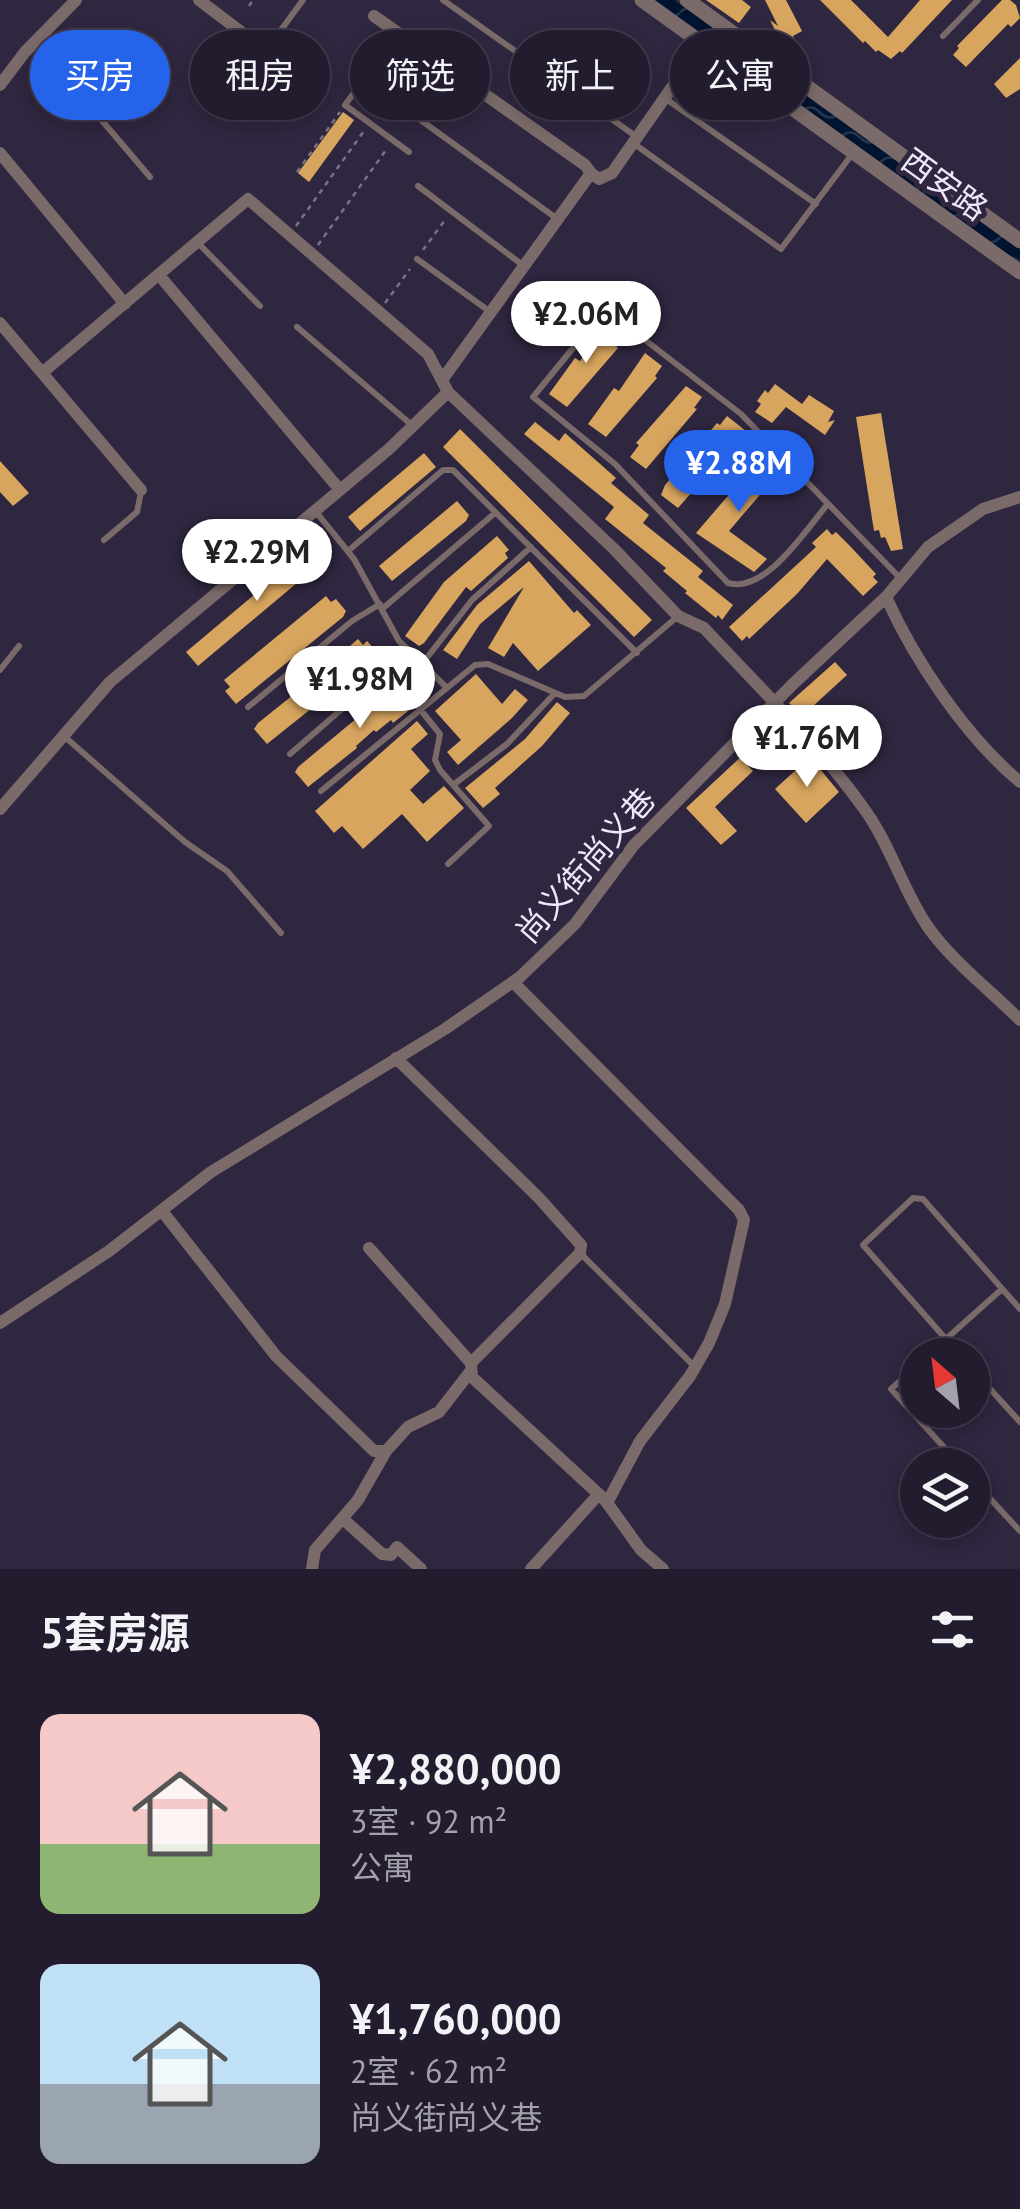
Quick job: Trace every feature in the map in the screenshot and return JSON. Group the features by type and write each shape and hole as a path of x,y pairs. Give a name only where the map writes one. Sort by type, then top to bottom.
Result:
{"street":[{"path":"47,30 76,0"},
{"path":"199,0 240,30"},
{"name":"西安路","path":"642,0 685,30"},
{"name":"西安路","path":"686,0 725,30"},
{"path":"374,16 395,30"},
{"path":"0,85 30,49"},
{"name":"西安路","path":"810,91 1020,240"},
{"path":"490,97 586,165 599,179 606,177 670,92"},
{"name":"西安路","path":"809,120 1020,272"},
{"path":"0,152 125,304"},
{"path":"0,810 110,682 413,426 445,386 490,312 591,173"},
{"path":"943,214 956,197"},
{"path":"42,374 248,199 428,354 445,386 678,616 704,628 864,808 885,840 928,927 1020,1020"},
{"path":"159,275 340,490"},
{"path":"0,324 142,490"},
{"name":"尚义街尚义巷","path":"0,1323 108,1252 211,1172 473,1012 513,982 576,924 634,845 774,703 886,597 928,547 972,515 1020,497"},
{"path":"886,597 931,678 988,750 1020,782"},
{"path":"513,982 743,1216 744,1228 724,1304 696,1367 603,1498 532,1569"},
{"path":"312,1569 315,1550 343,1518 386,1451 408,1426 439,1412 470,1368 580,1253 579,1241 552,1211 396,1058"},
{"path":"162,1210 276,1356 374,1451 386,1451"},
{"path":"369,1248 470,1368 603,1498 641,1550 664,1569"},
{"path":"343,1518 382,1554 391,1554 397,1547 420,1569"}],"lane":[{"path":"282,30 304,0"},
{"path":"443,0 781,249 853,152"},
{"path":"943,36 978,0"},
{"path":"664,98 816,204"},
{"path":"350,99 345,106 409,152"},
{"path":"102,120 150,177"},
{"path":"419,120 557,220"},
{"path":"418,186 524,266"},
{"path":"198,243 260,306"},
{"path":"417,259 490,312"},
{"path":"827,505 773,567 751,583 734,585 616,464 534,397 605,309 740,414 901,579"},
{"path":"297,327 413,426"},
{"path":"348,551 443,470 453,470 637,653"},
{"path":"104,540 137,512 142,490"},
{"path":"315,511 348,551 408,652 446,686"},
{"path":"248,707 352,621 381,606 495,512"},
{"path":"422,664 472,600 531,548"},
{"path":"322,791 475,664 488,664 572,698 584,696 678,616"},
{"path":"0,670 19,646"},
{"path":"290,754 408,652"},
{"path":"453,785 507,744 555,693"},
{"path":"419,708 440,734 435,760 489,826 448,864"},
{"path":"64,736 186,842 227,871 281,933"},
{"path":"945,1338 863,1245 913,1198 923,1199 1020,1309"},
{"path":"580,1253 696,1367"},
{"path":"947,1338 1002,1288"},
{"path":"900,1380 891,1388 900,1398"},
{"path":"990,1389 1020,1422"},
{"path":"927,1428 945,1448"},
{"path":"990,1498 1020,1531"}],"path":[{"path":"249,6 253,0"},
{"path":"297,172 345,106"},
{"path":"289,235 370,123"},
{"path":"311,254 393,140"}],"water":[{"path":"649,0 674,0 716,30 691,30"},
{"path":"810,97 1020,246 1020,264 810,115"}],"building":[{"path":"706,0 742,0 751,7 739,23"},
{"path":"765,0 786,0 801,30 775,30 770,20 778,26"},
{"path":"820,0 851,0 888,37 920,0 952,0 902,53 891,59 863,43"},
{"path":"1002,0 1016,5 1020,18 1011,27 1008,24 966,67 953,55 957,46"},
{"path":"1020,58 1020,89 1006,98 994,84"},
{"path":"343,112 354,120 309,182 298,173"},
{"path":"606,324 623,336 618,348 567,407 549,394 575,358 580,361"},
{"path":"645,353 662,366 657,378 606,437 588,424 614,388 619,391"},
{"path":"775,384 802,404 809,395 834,411 828,422 835,420 825,435 786,407 772,423 755,412 761,404 757,401"},
{"path":"686,386 702,397 694,408 697,409 646,469 630,457 639,445 636,443"},
{"path":"881,413 903,549 891,551 885,537 881,538 879,530 874,531 856,417"},
{"path":"727,416 746,431 678,508 661,495 665,485"},
{"path":"535,422 559,441 565,433 616,478 611,483 649,515 643,523 703,571 698,577 733,605 722,620 685,593 663,571 666,568 605,519 614,507 524,434"},
{"path":"460,429 652,620 634,637 443,447"},
{"path":"424,453 436,467 360,531 348,517"},
{"path":"763,455 781,470 729,531 767,559 754,572 696,533"},
{"path":"0,461 29,493 13,506 0,492"},
{"path":"457,501 469,515 466,521 392,581 379,566"},
{"path":"827,529 850,546 876,574 873,577 878,582 863,596 827,559 797,594 749,639 747,636 742,641 729,627 816,547 812,543"},
{"path":"497,536 509,550 505,553 508,558 471,591 466,587 424,643 419,646 405,636 444,582"},
{"path":"316,543 328,557 198,666 186,652"},
{"path":"529,561 574,613 577,610 591,625 538,671 513,643 504,657 488,648 524,587 480,624 457,659 443,650 477,605"},
{"path":"326,596 331,602 336,599 346,611 343,617 236,704 225,691 230,687 224,680"},
{"path":"358,639 363,645 367,641 378,653 339,686 329,674 334,670 329,664"},
{"path":"835,662 847,675 812,707 838,737 827,746 789,703"},
{"path":"410,674 422,689 405,708 408,711 393,723 391,720 374,730 308,787 295,772 298,767"},
{"path":"476,674 502,704 515,689 528,700 458,765 447,752 461,740 435,711"},
{"path":"308,683 321,698 317,704 267,744 254,729 258,723"},
{"path":"557,702 570,713 542,746 495,788 500,794 483,808 465,788 525,739"},
{"path":"776,718 790,734 782,741 778,736 747,765 753,771 715,807 737,831 721,845 686,808"},
{"path":"417,721 428,734 411,749 430,771 410,790 423,804 444,786 464,808 427,842 402,814 363,849 342,826 334,833 315,811"},
{"path":"810,757 839,792 806,823 775,789"}]}
